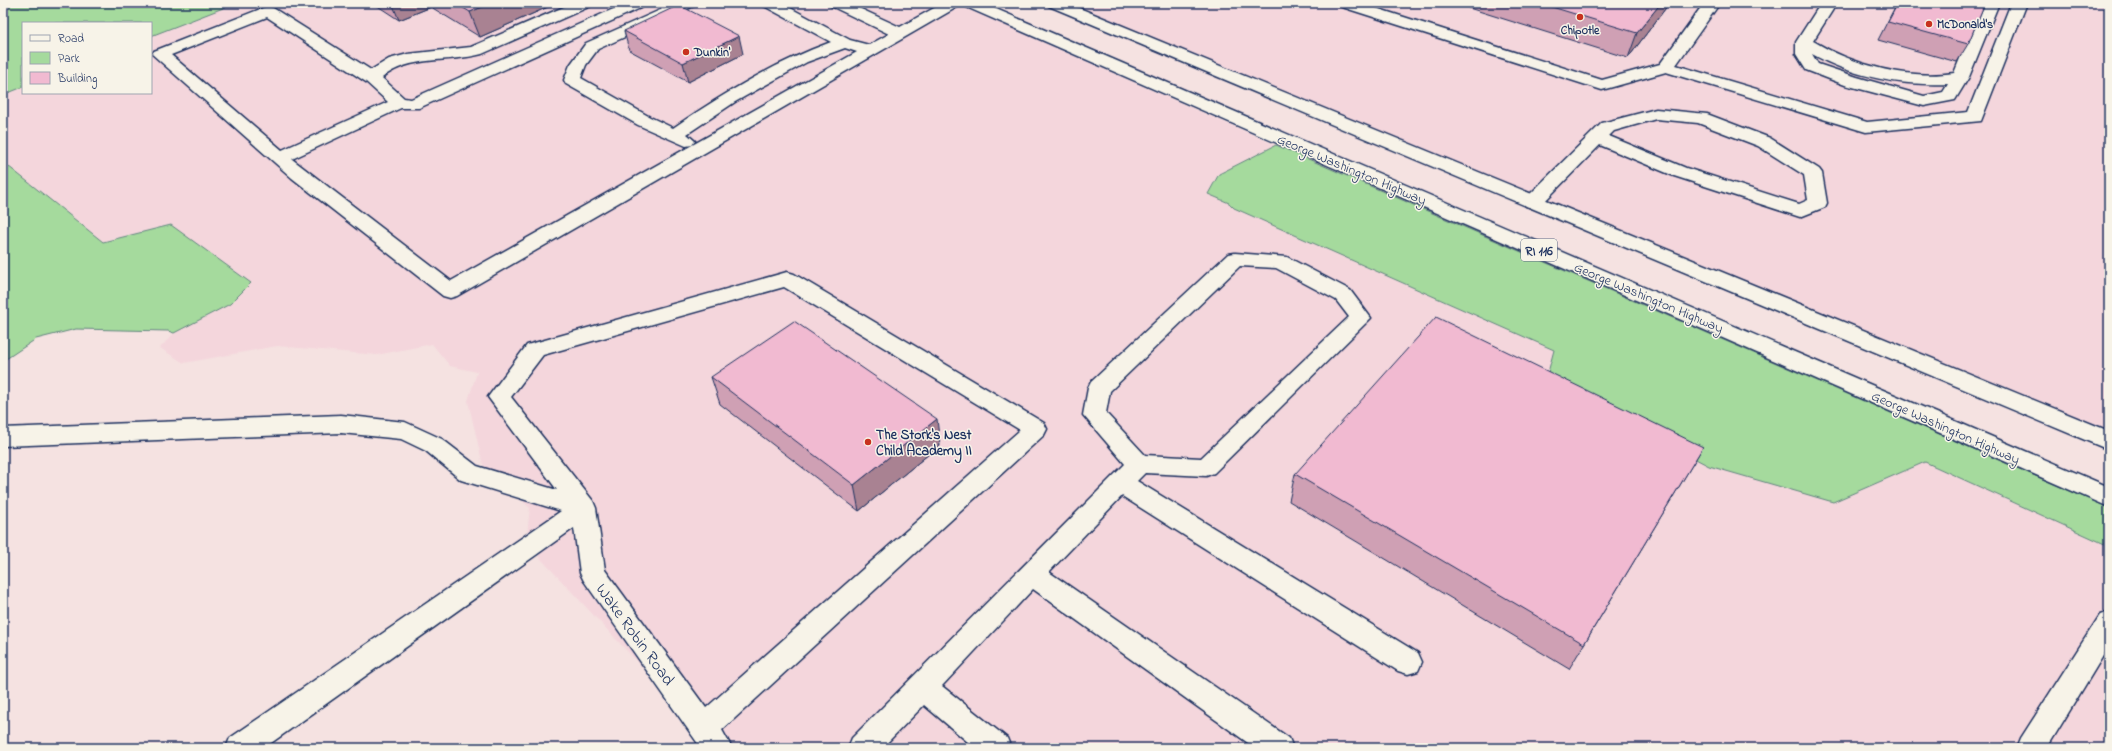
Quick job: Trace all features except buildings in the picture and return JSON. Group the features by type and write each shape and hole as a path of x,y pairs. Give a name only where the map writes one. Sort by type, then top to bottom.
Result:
{"main road":[{"path":"372,78 381,68 411,58 464,55 476,52 586,3"},
{"path":"280,158 399,103 413,104 640,3"},
{"path":"689,3 616,34 592,46 578,65 572,80 644,121 700,148"},
{"path":"769,3 844,43 869,50"},
{"path":"836,3 900,33"},
{"path":"399,103 372,78 268,11 160,54 280,158 450,291 869,50 954,3"},
{"name":"George Washington Highway","path":"969,3 2109,497"},
{"path":"1054,3 2109,441"},
{"path":"1666,67 1712,3"},
{"path":"1829,3 1804,42 1804,54 1812,67 1852,81 1924,101 1949,96 1960,77 1991,3"},
{"path":"1350,4 1602,85 1666,67 1866,127 1975,117 2019,3"},
{"path":"1804,42 1848,65 1882,73 1948,80 1960,77"},
{"path":"674,135 729,98 801,59 844,43"},
{"path":"1533,202 1597,138 1608,128 1656,114 1701,118 1764,142 1813,173 1818,203 1800,211 1680,172 1597,138"},
{"path":"862,748 1139,464 1206,467 1362,318 1343,295 1280,262 1235,259 1099,388 1094,415 1139,464"},
{"path":"584,508 499,397 535,350 787,279 1036,430 711,738"},
{"path":"3,437 349,424 404,431 434,445 469,473 584,508"},
{"path":"1120,484 1408,662"},
{"path":"240,748 584,508"},
{"name":"Wake Robin Road","path":"584,508 593,574 711,738"},
{"path":"1031,574 1279,748"},
{"path":"2031,748 2109,623"},
{"path":"923,687 997,748"}],"shaded area":[{"path":"236,3 954,3 1276,145 1219,174 1208,194 1229,203 1234,208 1554,350 1833,502 1925,462 2109,546 2109,748 718,748 526,543 530,508 483,465 468,401 477,372 450,366 432,344 377,355 277,346 184,363 160,348 174,333 230,304 171,225 103,242 3,162 3,95 22,87 22,94 152,94 152,36"},
{"path":"1043,3 2109,3 2109,447 1119,35"}],"green space":[{"path":"3,3 236,3 152,36 152,22 22,22 22,87 3,95"},
{"path":"1276,145 2109,508 2109,546 1925,462 1833,502 1709,466 1546,380 1554,350 1234,208 1229,203 1208,194 1219,174"},
{"path":"3,162 103,242 171,225 251,283 230,304 174,333 168,331 76,329 36,339 3,361"}],"place":[{"name":"Chipotle","path":"1580,17"},
{"name":"McDonald's","path":"1929,24"},
{"name":"Dunkin'","path":"686,52"},
{"name":"The Stork's Nest Child Academy II","path":"868,442"}]}
